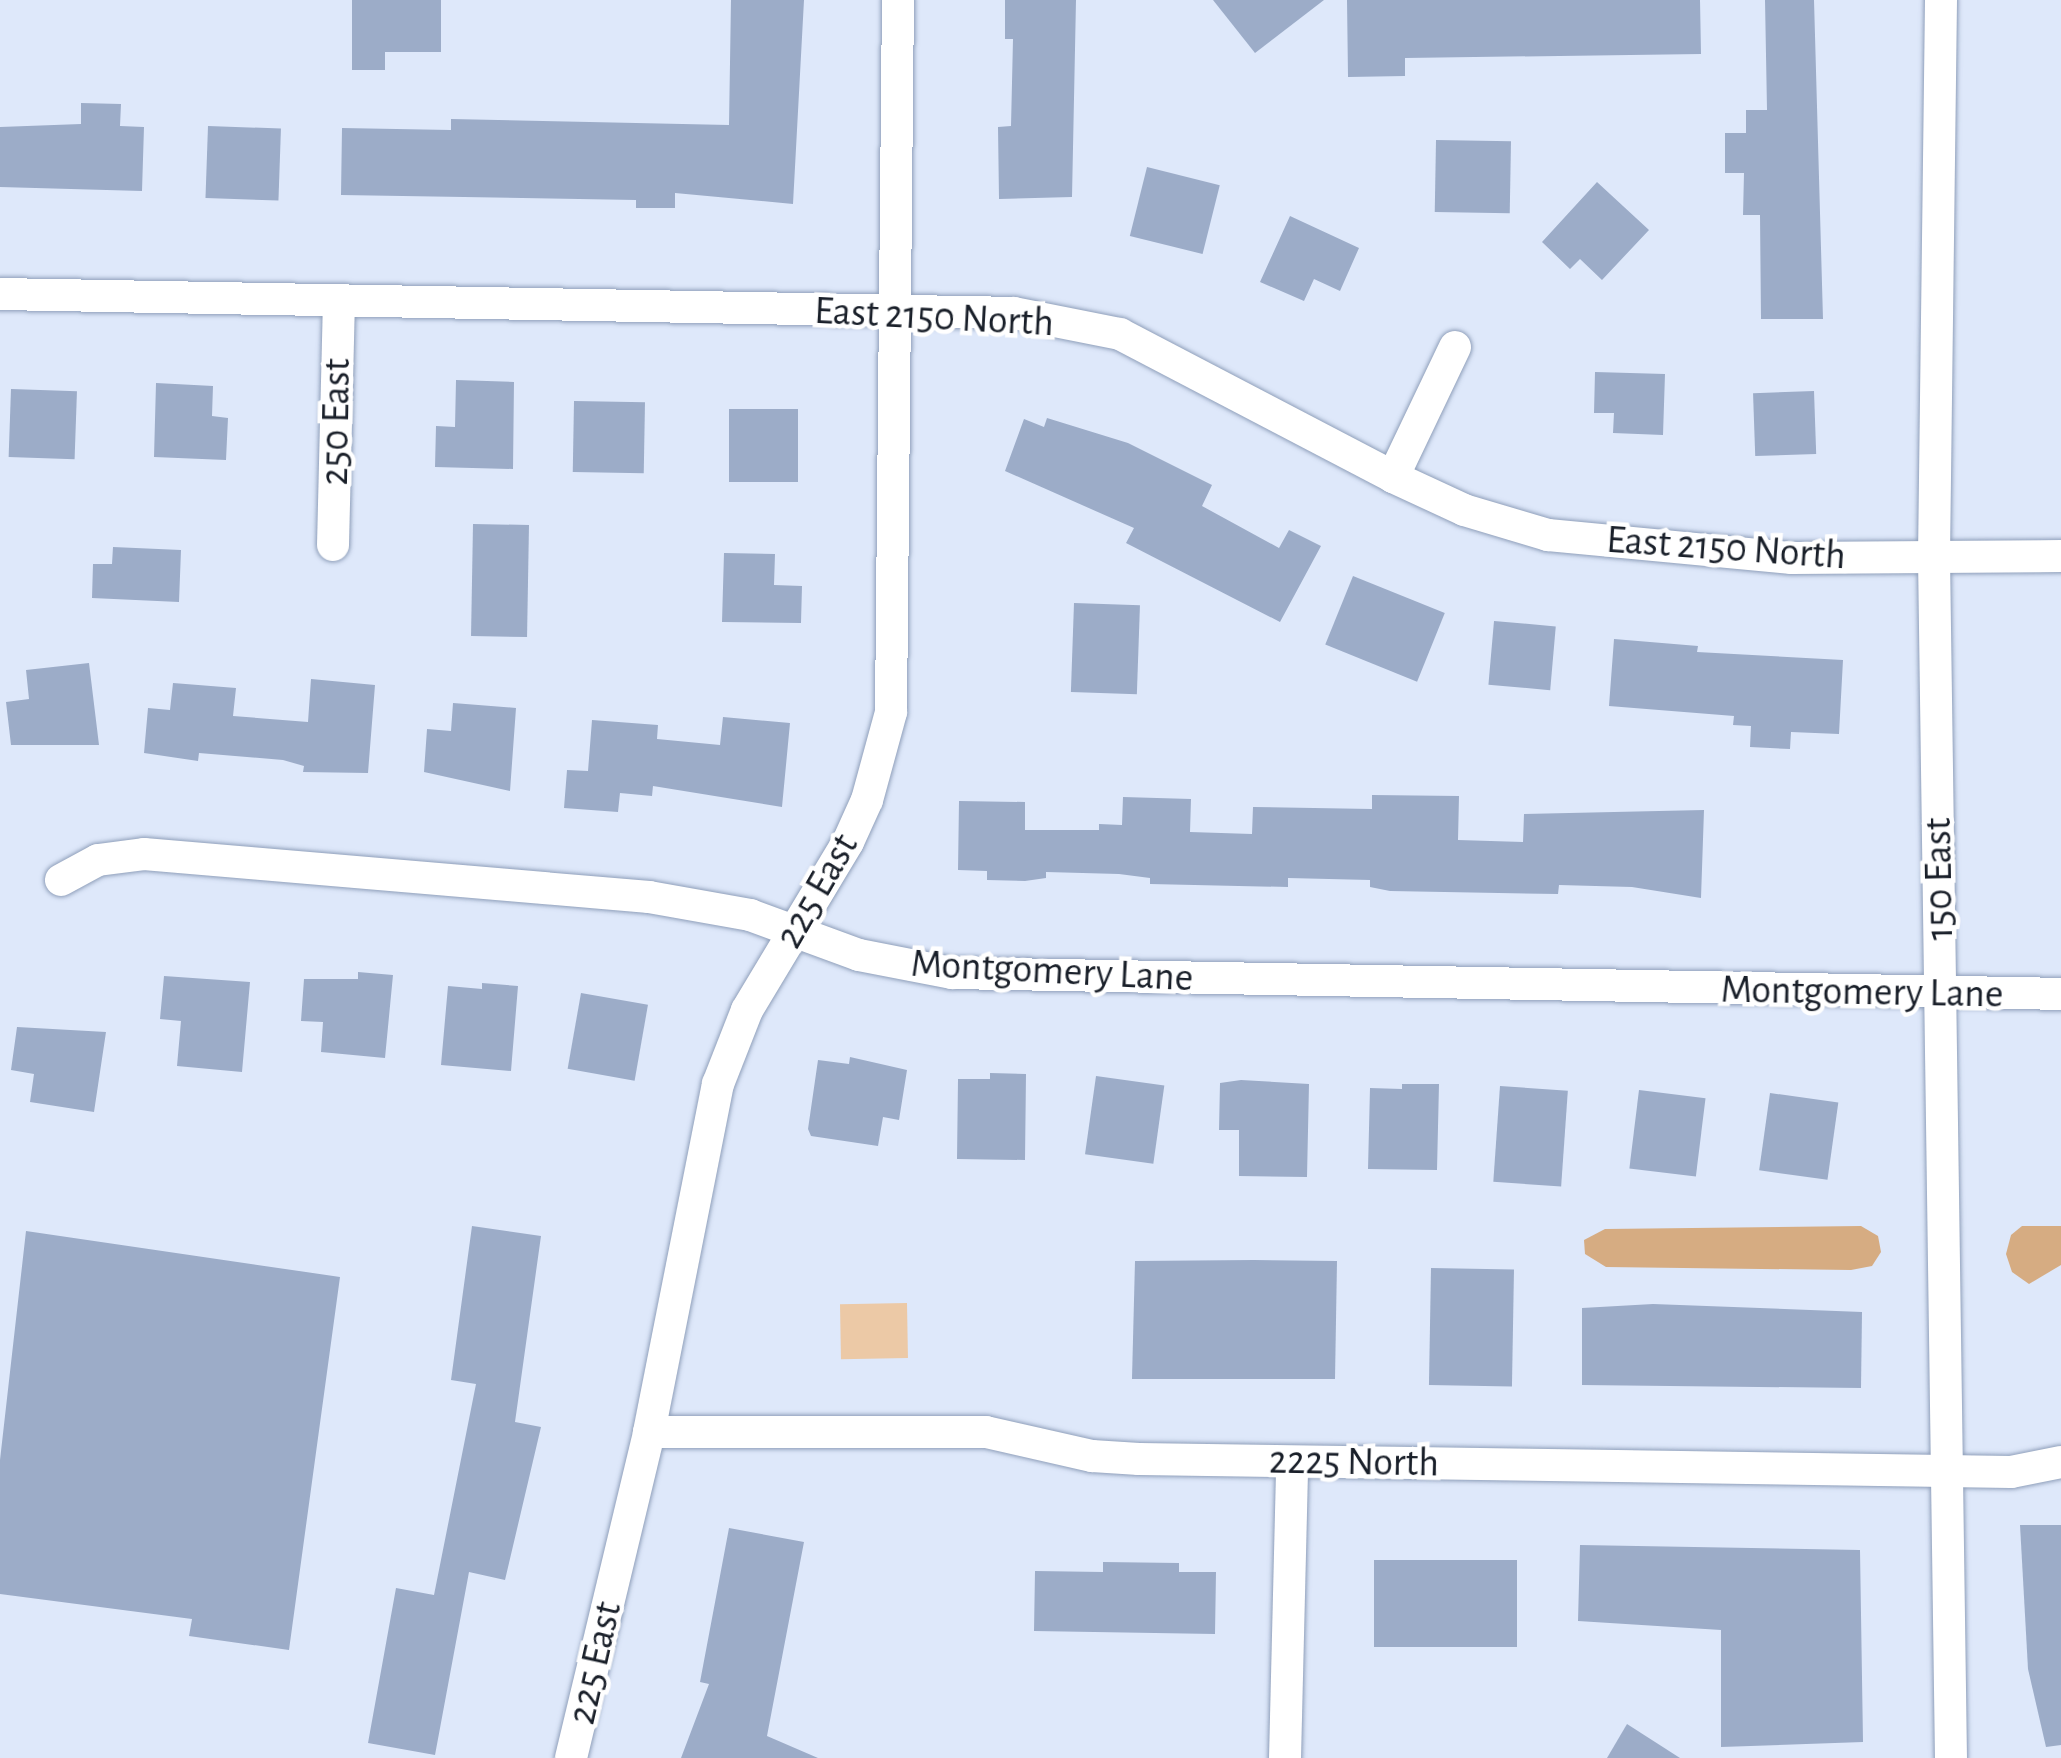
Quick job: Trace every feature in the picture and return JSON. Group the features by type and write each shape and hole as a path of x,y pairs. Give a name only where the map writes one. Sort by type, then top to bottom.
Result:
{"street":[{"name":"225 East","path":"571,1758 649,1432 718,1084 747,1010 867,800 891,712 898,0"},
{"name":"150 East","path":"1941,0 1934,557 1952,1758"},
{"name":"East 2150 North","path":"0,294 1014,313 1120,334 1464,510 1548,535 1792,558 2061,556"},
{"name":"250 East","path":"333,544 339,300"},
{"path":"1394,477 1455,347"},
{"name":"Montgomery Lane","path":"60,880 98,860 144,854 649,897 699,903 795,930 859,955 952,973 1940,995 2061,994"},
{"name":"2225 North","path":"649,1432 986,1432 1092,1456 1292,1462 2011,1472 2061,1462"},
{"path":"1285,1758 1292,1462"}],"shaded area":[{"path":"1861,1226 1878,1236 1881,1252 1872,1266 1851,1270 1606,1267 1585,1254 1584,1240 1605,1229"},
{"path":"2022,1226 2061,1226 2061,1265 2029,1284 2012,1272 2006,1254 2011,1235"},
{"path":"907,1303 908,1358 841,1359 840,1304"}],"building":[{"path":"352,0 441,0 441,52 385,52 385,70 352,70"},
{"path":"731,0 804,0 793,204 675,193 675,208 636,208 636,200 341,195 342,128 451,130 451,119 729,125"},
{"path":"1005,0 1076,0 1072,197 999,199 998,127 1011,126 1013,39 1005,39"},
{"path":"1213,0 1324,0 1255,53"},
{"path":"1347,0 1700,0 1701,54 1405,58 1405,76 1348,77"},
{"path":"1765,0 1814,0 1823,319 1761,319 1760,215 1743,215 1744,173 1725,173 1725,133 1746,133 1746,110 1767,110"},
{"path":"81,103 121,104 120,126 144,127 142,191 0,187 0,127 81,124"},
{"path":"208,126 281,129 278,201 205,198"},
{"path":"1436,140 1511,141 1510,213 1435,212"},
{"path":"1147,167 1220,185 1203,254 1130,236"},
{"path":"1597,182 1649,230 1602,280 1580,259 1570,269 1542,242"},
{"path":"1290,216 1359,248 1340,291 1314,279 1304,301 1260,282"},
{"path":"1595,372 1665,374 1663,435 1613,433 1614,413 1594,413"},
{"path":"456,380 514,382 513,469 435,467 436,426 455,427"},
{"path":"156,383 213,386 212,416 228,418 226,460 154,457"},
{"path":"11,389 77,391 75,459 9,457"},
{"path":"1814,391 1816,454 1755,456 1753,393"},
{"path":"574,401 645,402 644,473 573,472"},
{"path":"729,409 798,409 798,482 729,482"},
{"path":"1047,418 1128,443 1212,485 1202,506 1279,548 1289,530 1321,546 1280,622 1126,543 1134,528 1005,471 1024,419 1044,427"},
{"path":"473,524 529,525 527,637 471,636"},
{"path":"113,547 181,550 179,602 92,598 93,564 112,564"},
{"path":"724,553 775,554 774,585 802,586 801,623 722,622"},
{"path":"1353,576 1445,613 1417,682 1325,645"},
{"path":"1074,603 1140,605 1137,694 1071,692"},
{"path":"1494,621 1556,626 1550,690 1488,685"},
{"path":"1614,639 1698,646 1697,652 1843,660 1839,734 1791,732 1790,749 1750,747 1751,726 1733,725 1734,716 1609,706"},
{"path":"89,663 99,745 11,745 6,702 29,699 26,670"},
{"path":"311,679 375,685 368,773 303,772 304,766 283,760 199,753 198,761 144,753 148,708 170,710 173,683 236,688 233,716 308,722"},
{"path":"453,703 516,708 510,791 424,772 427,729 451,731"},
{"path":"723,717 790,723 782,807 653,786 652,796 620,793 618,812 564,808 567,770 588,771 592,720 658,725 657,739 720,745"},
{"path":"1372,795 1459,796 1458,840 1523,842 1524,814 1704,810 1701,898 1632,887 1559,885 1558,894 1390,891 1370,887 1370,880 1288,878 1288,887 1150,884 1150,878 1119,874 1046,872 1046,878 1025,881 987,880 987,871 958,870 959,801 1025,802 1025,830 1099,830 1099,824 1122,825 1123,797 1191,799 1190,832 1252,834 1253,807 1372,809"},
{"path":"358,972 393,975 385,1058 321,1052 323,1022 301,1021 304,979 358,979"},
{"path":"164,976 250,982 242,1072 177,1066 181,1021 160,1019"},
{"path":"482,983 518,986 511,1071 441,1065 448,986 482,989"},
{"path":"581,993 648,1005 635,1081 568,1069"},
{"path":"17,1027 106,1032 94,1112 30,1102 34,1074 11,1070"},
{"path":"850,1057 907,1070 899,1120 883,1117 878,1146 811,1136 808,1129 818,1060 849,1064"},
{"path":"990,1073 1026,1074 1025,1160 957,1159 958,1079 990,1079"},
{"path":"1096,1076 1164,1086 1153,1164 1085,1154"},
{"path":"1241,1080 1309,1084 1307,1177 1239,1176 1239,1130 1219,1130 1220,1083"},
{"path":"1402,1084 1439,1084 1437,1170 1368,1169 1370,1088 1402,1089"},
{"path":"1500,1086 1568,1091 1561,1187 1493,1182"},
{"path":"1639,1090 1706,1098 1696,1177 1629,1168"},
{"path":"1770,1093 1838,1103 1827,1180 1759,1170"},
{"path":"472,1226 541,1236 515,1422 541,1427 505,1580 469,1572 435,1755 368,1743 396,1588 434,1595 476,1384 451,1380"},
{"path":"26,1231 340,1277 289,1650 189,1636 192,1619 0,1594 0,1460"},
{"path":"1135,1261 1337,1261 1335,1379 1132,1379"},
{"path":"1431,1268 1514,1269 1512,1386 1429,1385"},
{"path":"1653,1304 1862,1312 1861,1388 1582,1385 1582,1308"},
{"path":"2020,1525 2061,1525 2061,1745 2046,1747 2028,1669"},
{"path":"729,1528 804,1542 767,1736 818,1758 681,1758 709,1684 700,1682"},
{"path":"1580,1545 1860,1550 1863,1742 1721,1747 1721,1630 1578,1621"},
{"path":"1374,1560 1517,1560 1517,1647 1374,1647"},
{"path":"1103,1562 1179,1563 1179,1572 1216,1572 1215,1634 1034,1631 1035,1571 1103,1572"},
{"path":"1627,1724 1680,1758 1607,1758"}]}
